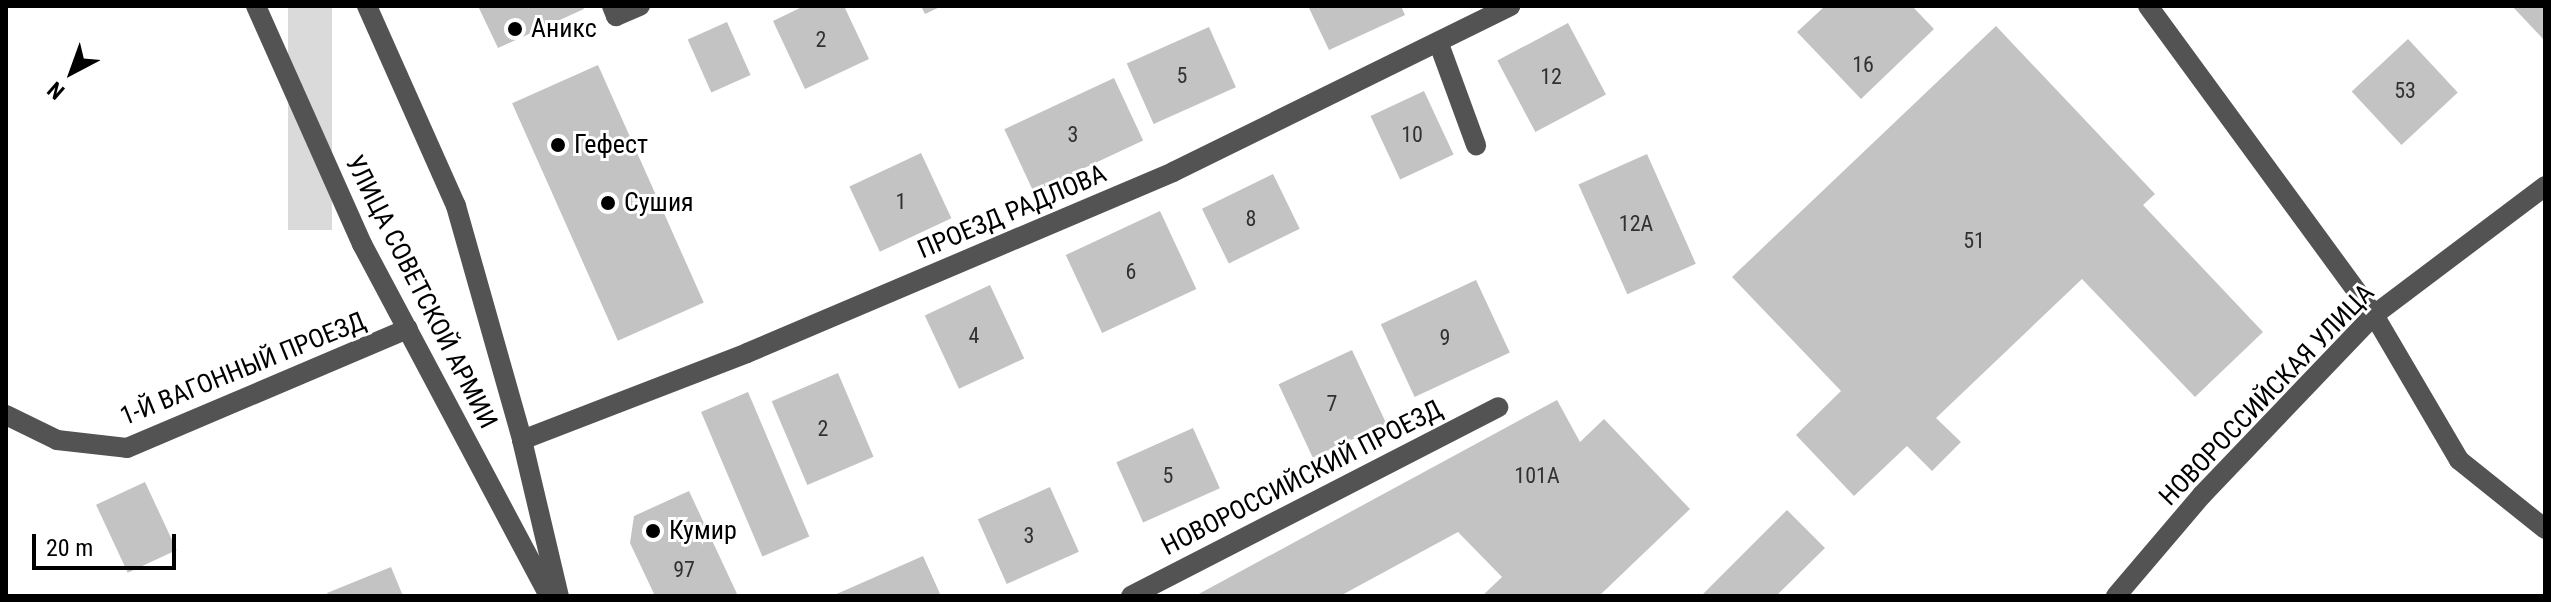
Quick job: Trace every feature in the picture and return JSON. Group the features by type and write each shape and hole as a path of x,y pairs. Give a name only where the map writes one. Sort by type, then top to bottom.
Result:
{"street":[{"name":"УЛИЦА СОВЕТСКОЙ АРМИИ","path":"256,6 362,244 549,596"},
{"name":"УЛИЦА СОВЕТСКОЙ АРМИИ","path":"367,6 456,206 522,440 559,596"},
{"path":"612,6 616,16 640,6"},
{"name":"ПРОЕЗД РАДЛОВА","path":"522,440 747,353 1173,172 1439,44 1510,6"},
{"path":"2148,6 2374,315 2459,460 2545,529"},
{"path":"1439,44 1476,145"},
{"name":"НОВОРОССИЙСКАЯ УЛИЦА","path":"2116,596 2202,495 2374,315 2545,186"},
{"name":"1-Й ВАГОННЫЙ ПРОЕЗД","path":"6,415 57,440 127,448 408,329"},
{"name":"НОВОРОССИЙСКИЙ ПРОЕЗД","path":"1131,596 1498,407"}],"shaded area":[{"path":"288,6 332,6 332,230 288,230"}],"building":[{"name":"Аникс","path":"478,6 582,6 584,9 498,48"},
{"path":"804,6 844,6 869,59 805,89 773,21"},
{"path":"921,6 942,6 925,14"},
{"path":"1308,6 1401,6 1405,15 1329,50"},
{"path":"1825,6 1912,6 1934,29 1861,99 1797,32"},
{"path":"2512,6 2545,6 2545,41"},
{"path":"727,22 751,75 711,92 688,39"},
{"path":"1568,23 1606,95 1535,132 1497,61"},
{"path":"1996,26 2155,194 2143,205 2263,332 2195,397 2082,279 1936,418 1961,442 1932,471 1907,446 1854,496 1796,435 1841,391 1732,277"},
{"path":"1209,27 1236,87 1154,124 1127,64"},
{"path":"2408,39 2458,92 2401,145 2352,92"},
{"name":"Сушия","path":"598,65 704,303 618,341 512,103"},
{"path":"1114,78 1143,141 1033,192 1004,129"},
{"path":"1424,91 1454,154 1400,179 1371,116"},
{"path":"921,153 951,218 880,252 849,186"},
{"path":"1647,154 1696,264 1627,294 1578,185"},
{"path":"1273,174 1300,229 1229,263 1202,209"},
{"path":"1160,211 1196,289 1102,333 1066,255"},
{"path":"1476,280 1510,353 1415,397 1381,324"},
{"path":"990,285 1024,358 959,389 925,315"},
{"path":"1352,350 1386,423 1313,458 1279,384"},
{"path":"838,373 874,457 807,485 772,401"},
{"path":"748,392 809,537 762,556 701,412"},
{"path":"1557,400 1580,442 1604,419 1690,509 1599,596 1482,596 1502,577 1458,532 1340,596 1195,596"},
{"path":"1193,428 1220,488 1143,522 1116,462"},
{"path":"145,482 177,550 128,573 96,505"},
{"path":"1050,487 1079,552 1007,584 978,519"},
{"path":"689,491 738,596 655,596 630,543 634,516"},
{"path":"1787,510 1825,548 1776,596 1701,596"},
{"path":"923,556 941,596 832,596"},
{"path":"391,567 403,596 328,596 327,593"}],"place":[{"name":"Аникс","path":"515,29"},
{"name":"Гефест","path":"558,145"},
{"name":"Сушия","path":"608,203"},
{"name":"Кумир","path":"653,531"}]}
